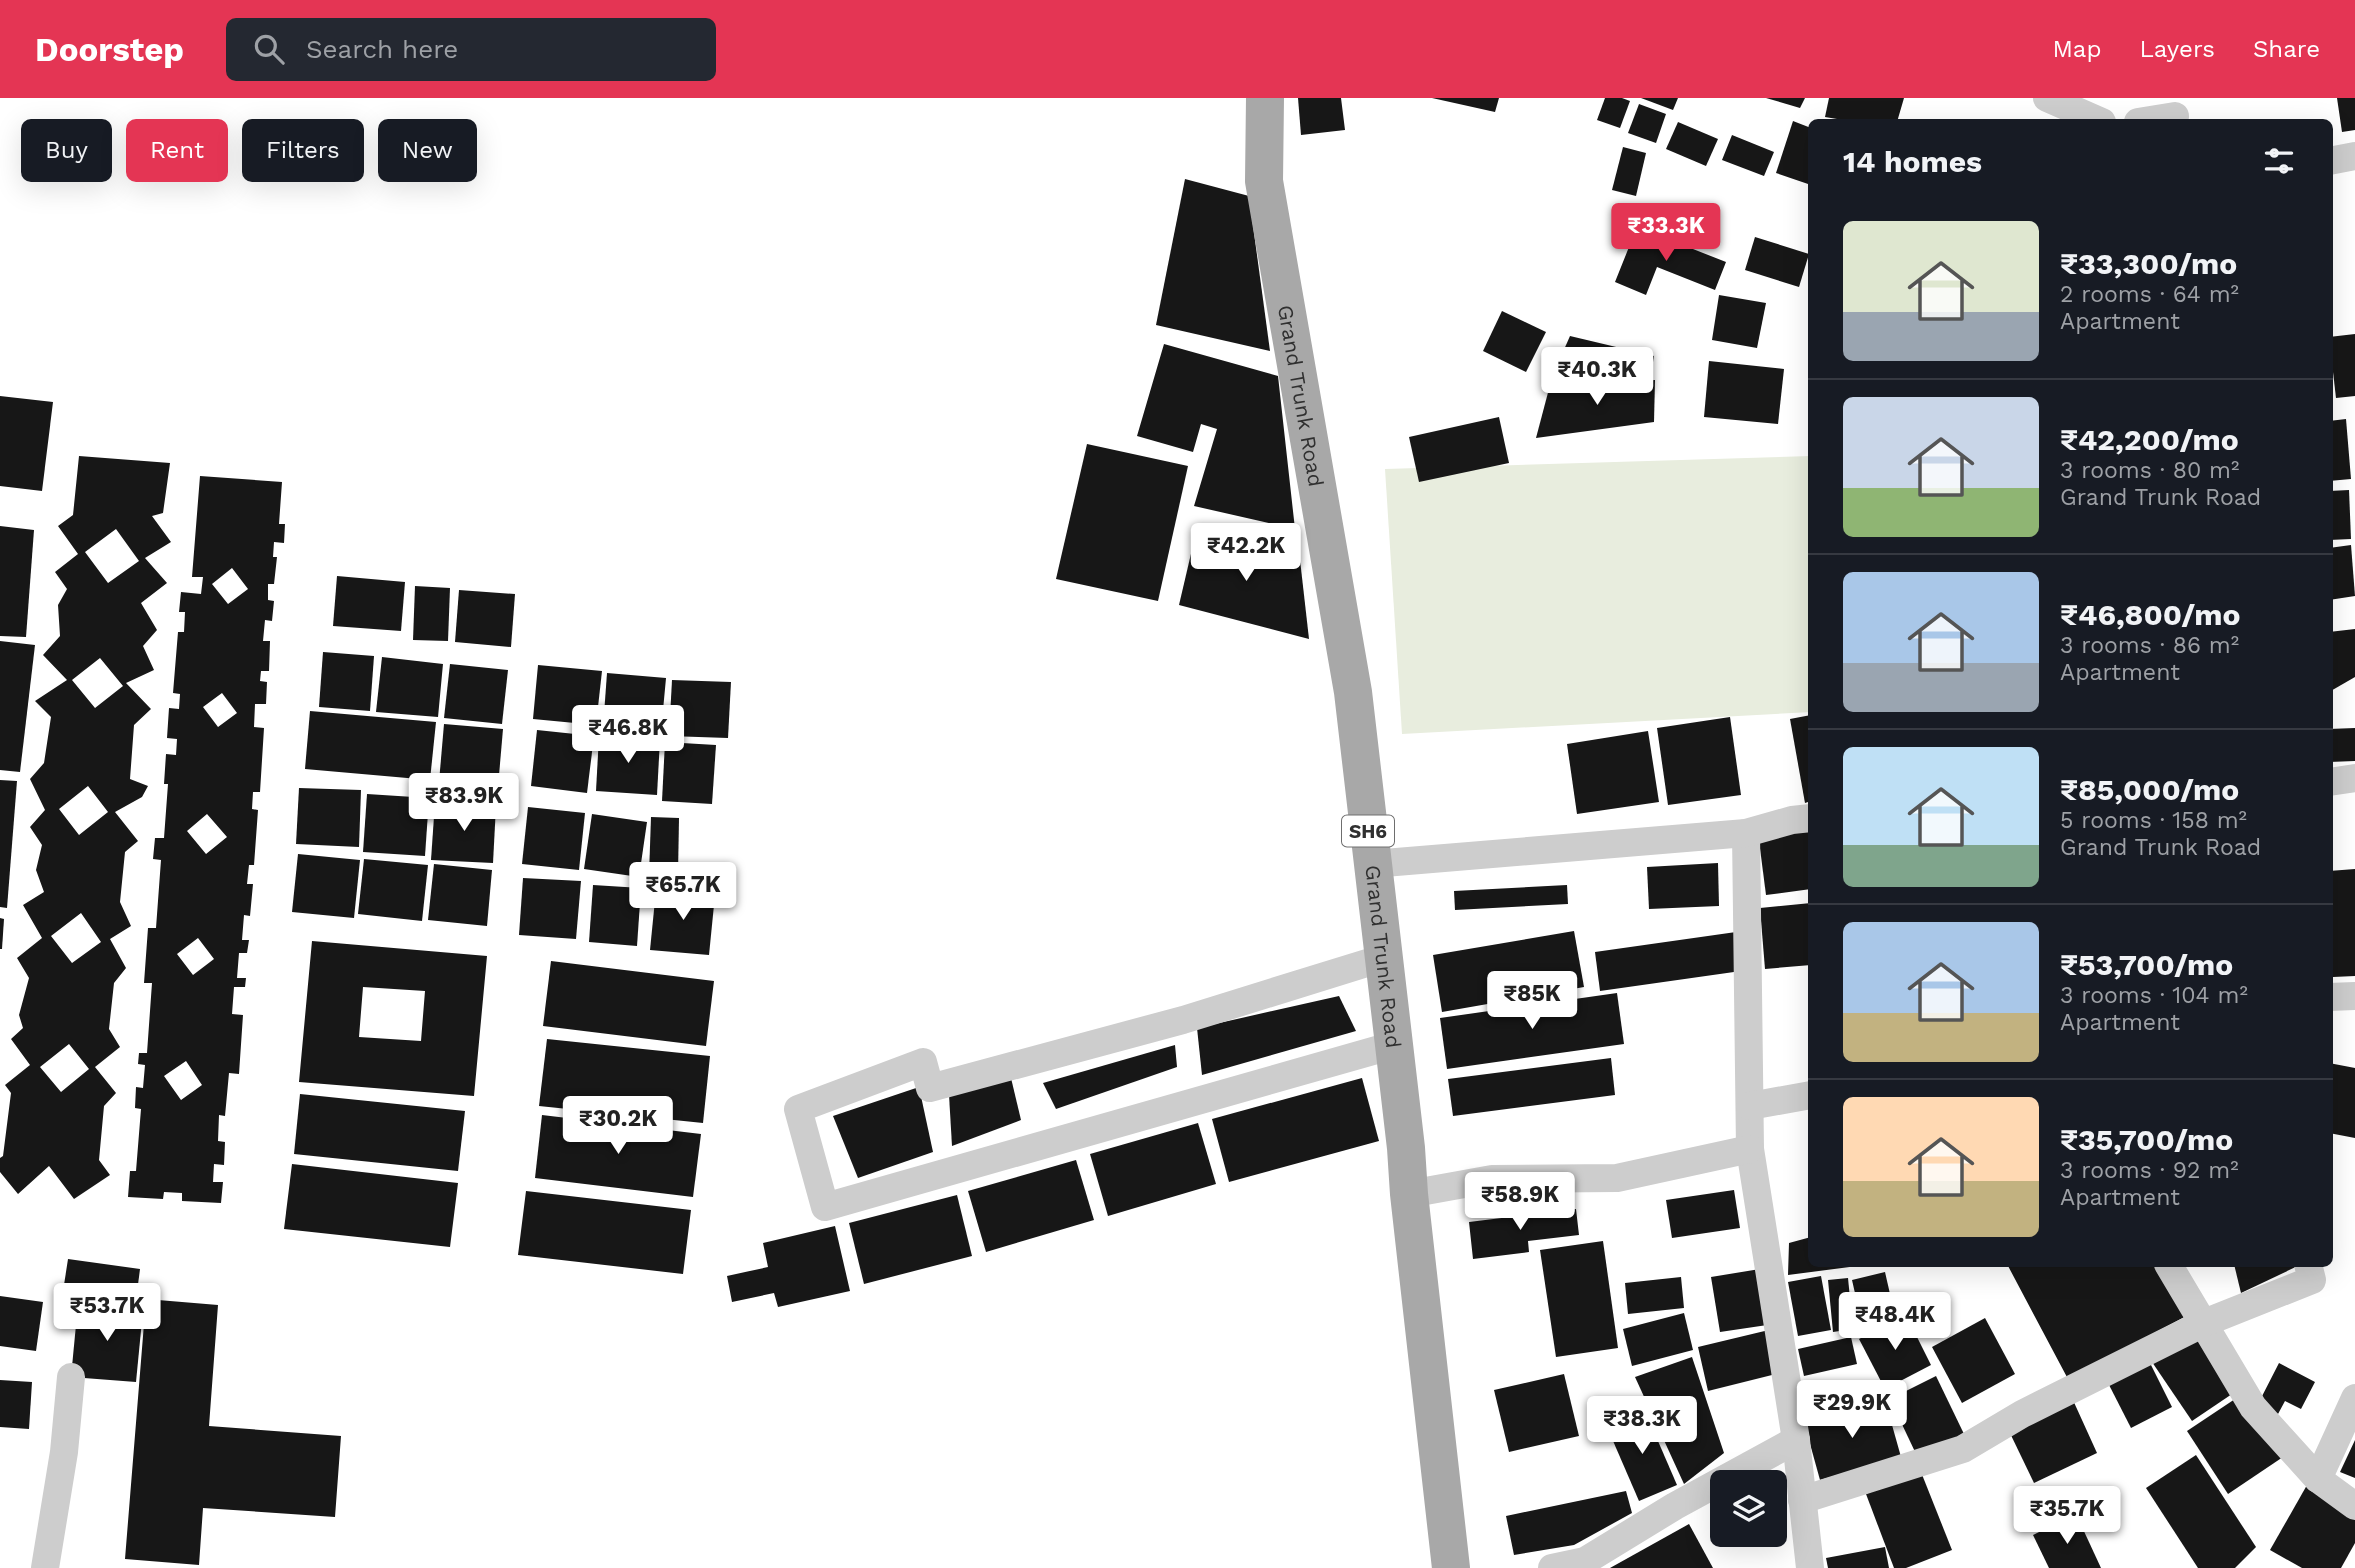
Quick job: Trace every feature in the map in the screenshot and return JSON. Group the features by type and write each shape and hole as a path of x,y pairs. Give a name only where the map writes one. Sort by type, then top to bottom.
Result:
{"main road":[{"name":"Grand Trunk Road","path":"1265,98 1264,181 1353,692 1451,1568"}],"street":[{"path":"2047,98 2095,119"},
{"path":"2149,119 2174,112"},
{"path":"2333,159 2355,156"},
{"path":"2333,782 2355,779"},
{"path":"1372,864 1746,833 1808,818"},
{"path":"1746,833 1750,1149 1796,1440 1810,1568"},
{"path":"1383,958 1183,1020 930,1088 923,1062 798,1110 825,1206 1394,1045"},
{"path":"2333,997 2355,996"},
{"path":"1749,1106 1808,1096"},
{"path":"1409,1194 1492,1180 1617,1178 1750,1149"},
{"path":"2170,1267 2253,1406 2318,1479 2355,1506"},
{"path":"1802,1500 1963,1449 2022,1414 2204,1324 2312,1280 2309,1267"},
{"path":"45,1568 64,1452 71,1377"},
{"path":"2318,1479 2355,1398"},
{"path":"1552,1568 1585,1561 1675,1506 1796,1440"}],"shaded area":[{"path":"1808,456 1808,712 1402,734 1385,469"}],"building":[{"path":"1298,98 1341,98 1345,130 1301,135"},
{"path":"1432,98 1499,98 1495,112"},
{"path":"1605,98 1630,101 1620,128 1597,120"},
{"path":"1641,98 1678,98 1673,110"},
{"path":"1766,98 1805,98 1800,108"},
{"path":"1829,98 1904,98 1898,119 1825,117"},
{"path":"2337,98 2355,98 2355,130 2342,132"},
{"path":"1639,104 1666,114 1656,143 1628,133"},
{"path":"1793,121 1808,127 1808,184 1776,173"},
{"path":"1678,122 1718,139 1706,166 1666,149"},
{"path":"1732,135 1774,152 1764,176 1722,160"},
{"path":"1623,147 1646,153 1636,196 1612,190"},
{"path":"1185,179 1249,196 1270,351 1156,325"},
{"path":"1637,227 1726,262 1715,290 1657,267 1646,295 1615,282"},
{"path":"1755,237 1808,254 1799,287 1745,270"},
{"path":"1719,295 1766,303 1757,348 1712,340"},
{"path":"1502,311 1546,332 1526,372 1483,351"},
{"path":"2355,334 2355,396 2336,398 2333,337"},
{"path":"1570,336 1654,356 1652,368 1555,370"},
{"path":"1164,344 1278,376 1295,529 1194,506 1217,429 1201,424 1193,452 1137,436"},
{"path":"1709,361 1784,369 1778,424 1704,417"},
{"path":"1655,380 1654,422 1536,438 1550,385"},
{"path":"0,396 53,402 42,491 0,486"},
{"path":"1499,417 1509,463 1419,482 1409,437"},
{"path":"2346,419 2351,479 2333,481 2333,421"},
{"path":"1087,444 1188,466 1158,601 1056,579"},
{"path":"79,456 170,463 163,513 152,516 171,542 145,558 167,583 141,603 157,630 143,646 154,670 126,683 151,709 134,725 130,779 148,786 142,797 115,812 138,841 125,852 120,902 131,926 110,939 126,968 114,983 109,1029 120,1047 95,1067 116,1093 104,1106 99,1160 110,1175 74,1199 49,1166 18,1194 0,1172 11,1093 5,1085 30,1065 11,1039 23,1028 19,1015 29,978 17,958 42,938 23,905 44,892 36,870 42,845 30,827 45,810 30,779 44,763 51,717 35,701 67,680 43,655 60,636 58,605 67,589 55,572 78,554 58,526 73,515","holes":["116,529 139,561 108,583 85,552","100,658 123,686 95,708 72,680","88,786 108,812 79,835 59,809","81,913 101,942 72,963 51,936","69,1044 89,1069 61,1092 40,1067"]},
{"path":"200,476 282,482 279,524 285,524 284,543 274,542 273,557 277,557 274,584 268,584 268,600 274,601 272,621 265,620 263,641 270,641 269,671 261,671 260,681 267,682 266,704 255,704 254,727 264,728 260,792 253,792 252,809 258,810 254,865 249,865 247,884 253,884 250,916 244,915 242,940 249,940 247,953 239,953 237,978 246,978 245,987 234,987 232,1014 243,1015 239,1074 229,1073 225,1116 219,1115 218,1141 225,1142 224,1165 214,1164 213,1182 223,1182 221,1203 182,1201 182,1193 164,1192 163,1199 128,1197 130,1171 136,1171 141,1109 135,1108 136,1087 143,1088 145,1065 138,1064 139,1053 147,1053 152,983 144,983 148,928 156,928 161,860 153,859 155,838 164,838 168,784 164,784 166,754 176,755 177,739 167,738 169,708 179,709 180,694 173,693 178,632 184,632 185,612 179,612 181,592 201,594 203,577 192,577","holes":["232,568 248,589 228,604 212,584","222,693 237,713 218,727 203,707","207,814 227,837 206,854 187,831","198,938 214,959 193,975 177,954","186,1061 202,1085 181,1100 164,1076"]},
{"path":"2349,490 2351,539 2333,540 2333,491"},
{"path":"0,526 34,530 26,637 0,636"},
{"path":"1197,528 1299,551 1309,639 1179,605"},
{"path":"2351,545 2355,596 2333,599 2333,547"},
{"path":"337,576 405,582 401,631 333,626"},
{"path":"415,586 450,588 448,641 413,640"},
{"path":"459,590 515,594 511,647 455,642"},
{"path":"2355,629 2355,677 2333,690 2333,632"},
{"path":"0,641 35,645 20,772 0,770"},
{"path":"323,652 374,656 370,711 319,707"},
{"path":"382,657 443,664 438,717 376,712"},
{"path":"450,664 508,670 502,724 444,718"},
{"path":"538,665 602,671 596,725 533,719"},
{"path":"607,673 666,678 661,732 603,728"},
{"path":"672,680 731,682 728,738 669,736"},
{"path":"310,711 436,722 430,780 305,769"},
{"path":"1808,716 1808,802 1805,803 1790,719"},
{"path":"1730,717 1741,795 1668,805 1657,728"},
{"path":"444,724 503,729 498,787 439,782"},
{"path":"2355,728 2355,761 2333,762 2333,729"},
{"path":"537,730 594,736 587,793 531,786"},
{"path":"1648,731 1659,802 1577,814 1567,744"},
{"path":"599,736 660,739 657,795 596,791"},
{"path":"665,742 716,745 712,804 662,801"},
{"path":"0,780 17,781 7,908 0,907"},
{"path":"299,788 361,790 359,847 296,844"},
{"path":"367,794 429,798 425,856 363,852"},
{"path":"435,802 496,806 493,863 431,860"},
{"path":"528,807 585,813 579,870 522,864"},
{"path":"592,814 647,822 639,877 584,869"},
{"path":"651,817 679,818 678,875 649,875"},
{"path":"1808,827 1808,889 1766,895 1758,833"},
{"path":"298,854 360,860 354,918 292,912"},
{"path":"364,859 428,865 422,921 358,914"},
{"path":"1718,863 1719,906 1649,909 1647,867"},
{"path":"434,864 492,870 487,926 428,920"},
{"path":"2355,869 2355,976 2333,977 2333,871"},
{"path":"523,878 581,881 576,939 519,935"},
{"path":"593,885 641,888 637,946 589,942"},
{"path":"1567,885 1568,904 1455,910 1454,891"},
{"path":"656,890 715,895 709,955 650,950"},
{"path":"1808,903 1808,965 1765,969 1760,908"},
{"path":"0,918 4,919 2,949 0,949"},
{"path":"1574,931 1584,987 1442,1012 1433,955"},
{"path":"1736,932 1741,971 1600,991 1595,952"},
{"path":"312,941 487,956 474,1096 299,1082","holes":["363,987 425,991 421,1041 359,1037"]},
{"path":"551,961 714,981 706,1046 543,1026"},
{"path":"1617,993 1624,1044 1447,1069 1440,1018"},
{"path":"1339,996 1356,1031 1202,1075 1197,1028"},
{"path":"547,1039 710,1056 703,1123 539,1106"},
{"path":"1175,1045 1177,1067 1056,1109 1043,1083"},
{"path":"1611,1058 1615,1095 1453,1116 1448,1079"},
{"path":"2333,1064 2355,1068 2355,1138 2333,1134"},
{"path":"1011,1078 1021,1120 952,1146 949,1095"},
{"path":"1362,1078 1379,1141 1229,1182 1212,1119"},
{"path":"919,1087 933,1152 858,1178 833,1116"},
{"path":"300,1094 465,1111 458,1171 294,1154"},
{"path":"542,1115 701,1134 693,1197 535,1178"},
{"path":"1198,1123 1216,1184 1108,1216 1090,1154"},
{"path":"1076,1160 1094,1220 986,1252 968,1191"},
{"path":"292,1164 458,1183 450,1247 284,1229"},
{"path":"1734,1190 1740,1228 1672,1238 1666,1200"},
{"path":"526,1191 691,1210 683,1274 518,1255"},
{"path":"957,1195 972,1256 864,1284 849,1223"},
{"path":"1576,1209 1579,1235 1528,1241 1529,1252 1473,1259 1469,1222"},
{"path":"835,1226 850,1291 778,1307 774,1293 732,1302 727,1276 768,1267 763,1243"},
{"path":"1808,1238 1808,1267 1850,1267 1788,1275 1789,1243"},
{"path":"1603,1241 1618,1348 1556,1357 1540,1250"},
{"path":"68,1259 140,1269 135,1308 62,1298"},
{"path":"2009,1267 2167,1267 2192,1313 2068,1379"},
{"path":"2235,1267 2296,1267 2241,1293"},
{"path":"1766,1268 1774,1324 1720,1332 1711,1277"},
{"path":"1885,1272 1895,1316 1862,1324 1852,1280"},
{"path":"1821,1276 1831,1330 1798,1336 1788,1282"},
{"path":"1681,1277 1684,1308 1628,1314 1625,1283"},
{"path":"1848,1278 1853,1329 1833,1332 1828,1280"},
{"path":"0,1296 43,1302 36,1351 0,1346"},
{"path":"146,1299 218,1305 209,1426 341,1436 335,1517 203,1508 199,1565 125,1559"},
{"path":"78,1304 143,1310 136,1382 71,1377"},
{"path":"1684,1313 1693,1350 1632,1366 1623,1329"},
{"path":"1906,1315 1931,1365 1885,1389 1859,1339"},
{"path":"1985,1318 2015,1374 1962,1403 1932,1347"},
{"path":"1773,1329 1784,1372 1708,1391 1698,1347"},
{"path":"2196,1333 2235,1392 2192,1421 2152,1362"},
{"path":"1851,1337 1857,1364 1804,1376 1798,1349"},
{"path":"1692,1357 1724,1453 1684,1484 1635,1377"},
{"path":"2147,1357 2172,1407 2131,1428 2106,1379"},
{"path":"2279,1363 2315,1382 2301,1409 2285,1401 2278,1414 2258,1404"},
{"path":"1564,1374 1579,1436 1509,1452 1494,1390"},
{"path":"1936,1376 1964,1434 1917,1456 1890,1399"},
{"path":"0,1380 32,1382 29,1429 0,1427"},
{"path":"2241,1395 2283,1457 2228,1494 2187,1431"},
{"path":"2072,1398 2097,1453 2034,1483 2008,1429"},
{"path":"1885,1400 1901,1457 1820,1480 1804,1422"},
{"path":"1645,1411 1677,1485 1639,1501 1607,1427"},
{"path":"2355,1440 2355,1478 2340,1472"},
{"path":"2196,1455 2256,1547 2235,1568 2198,1568 2146,1488"},
{"path":"1921,1472 1952,1550 1906,1568 1894,1568 1866,1494"},
{"path":"2307,1485 2355,1512 2355,1543 2341,1568 2302,1568 2270,1550"},
{"path":"1626,1491 1632,1513 1574,1545 1514,1555 1506,1516"},
{"path":"2076,1514 2101,1568 2049,1568 2033,1535"},
{"path":"1689,1524 1713,1568 1610,1568"},
{"path":"1885,1547 1889,1568 1828,1568 1826,1558"}]}
